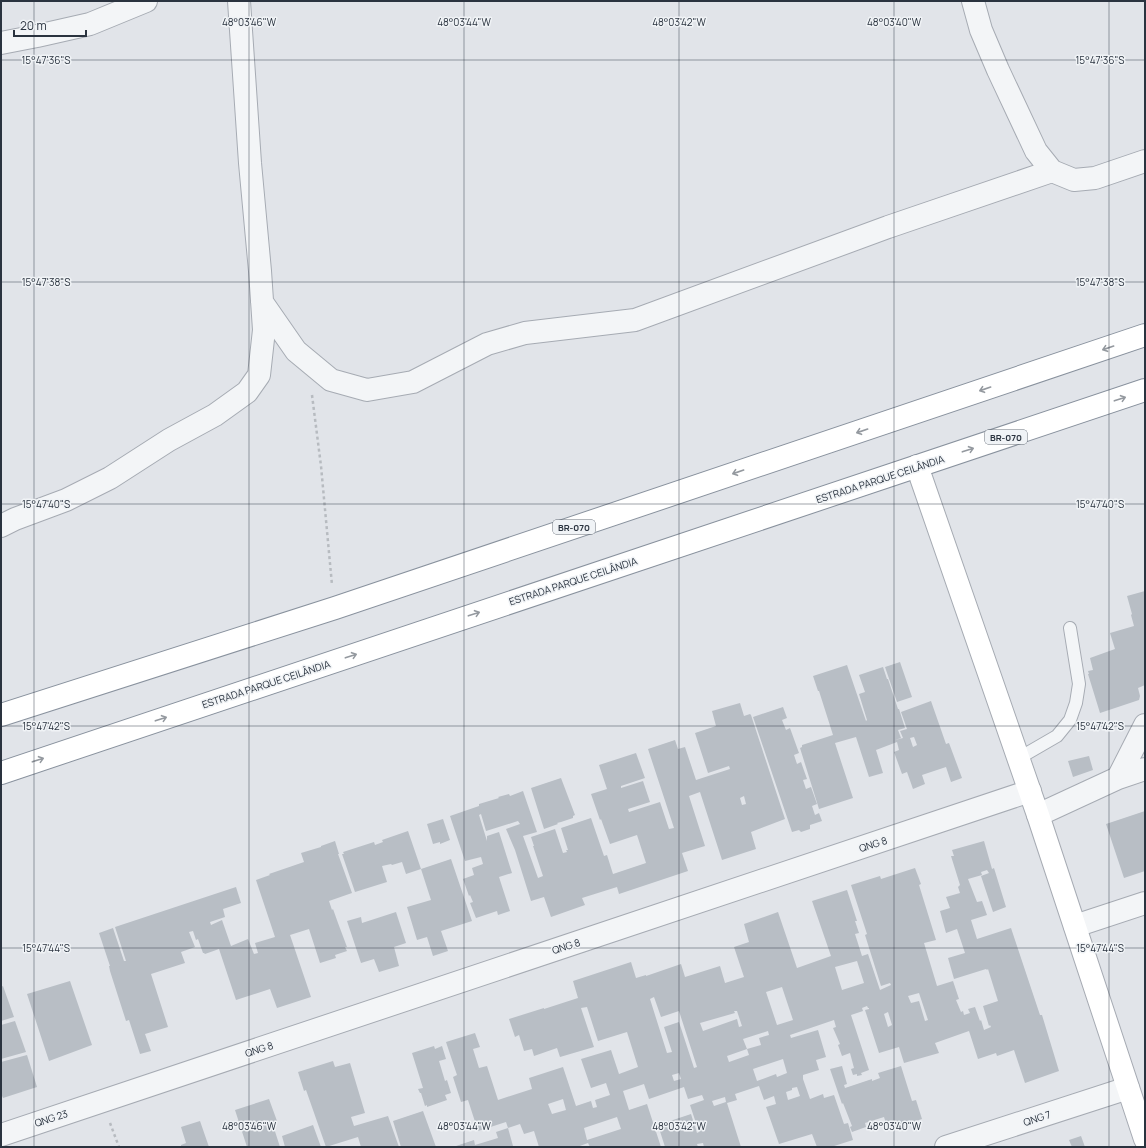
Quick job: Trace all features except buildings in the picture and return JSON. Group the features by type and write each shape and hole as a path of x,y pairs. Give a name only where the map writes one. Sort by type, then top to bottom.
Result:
{"main road":[{"name":"BR-070","path":"1,715 335,608 1145,335"},
{"name":"ESTRADA PARQUE CEILÂNDIA","path":"1,773 1145,390"},
{"path":"917,466 1019,758 1145,1139"}],"street":[{"path":"1,43 90,24 146,1"},
{"path":"1,526 15,519 66,500 110,478 169,440 216,415 247,392 259,375 264,330 250,163 239,1"},
{"path":"973,1 981,30 998,70 1036,151 1052,171 1074,180 1095,178 1145,161"},
{"path":"262,302 296,351 331,380 367,390 413,382 488,344 525,333 635,320 888,227 1052,171"},
{"path":"1118,778 1145,725"},
{"path":"1038,815 1118,778 1145,769"},
{"name":"QNG 8","path":"102,1101 1030,791"},
{"path":"1075,926 1145,903"},
{"name":"QNG 7","path":"946,1147 1128,1088"},
{"name":"QNG 23","path":"1,1135 102,1101"}],"lane":[{"path":"1019,758 1057,736 1070,720 1076,703 1079,684 1070,628"}],"path":[{"path":"312,393 335,608"}]}
